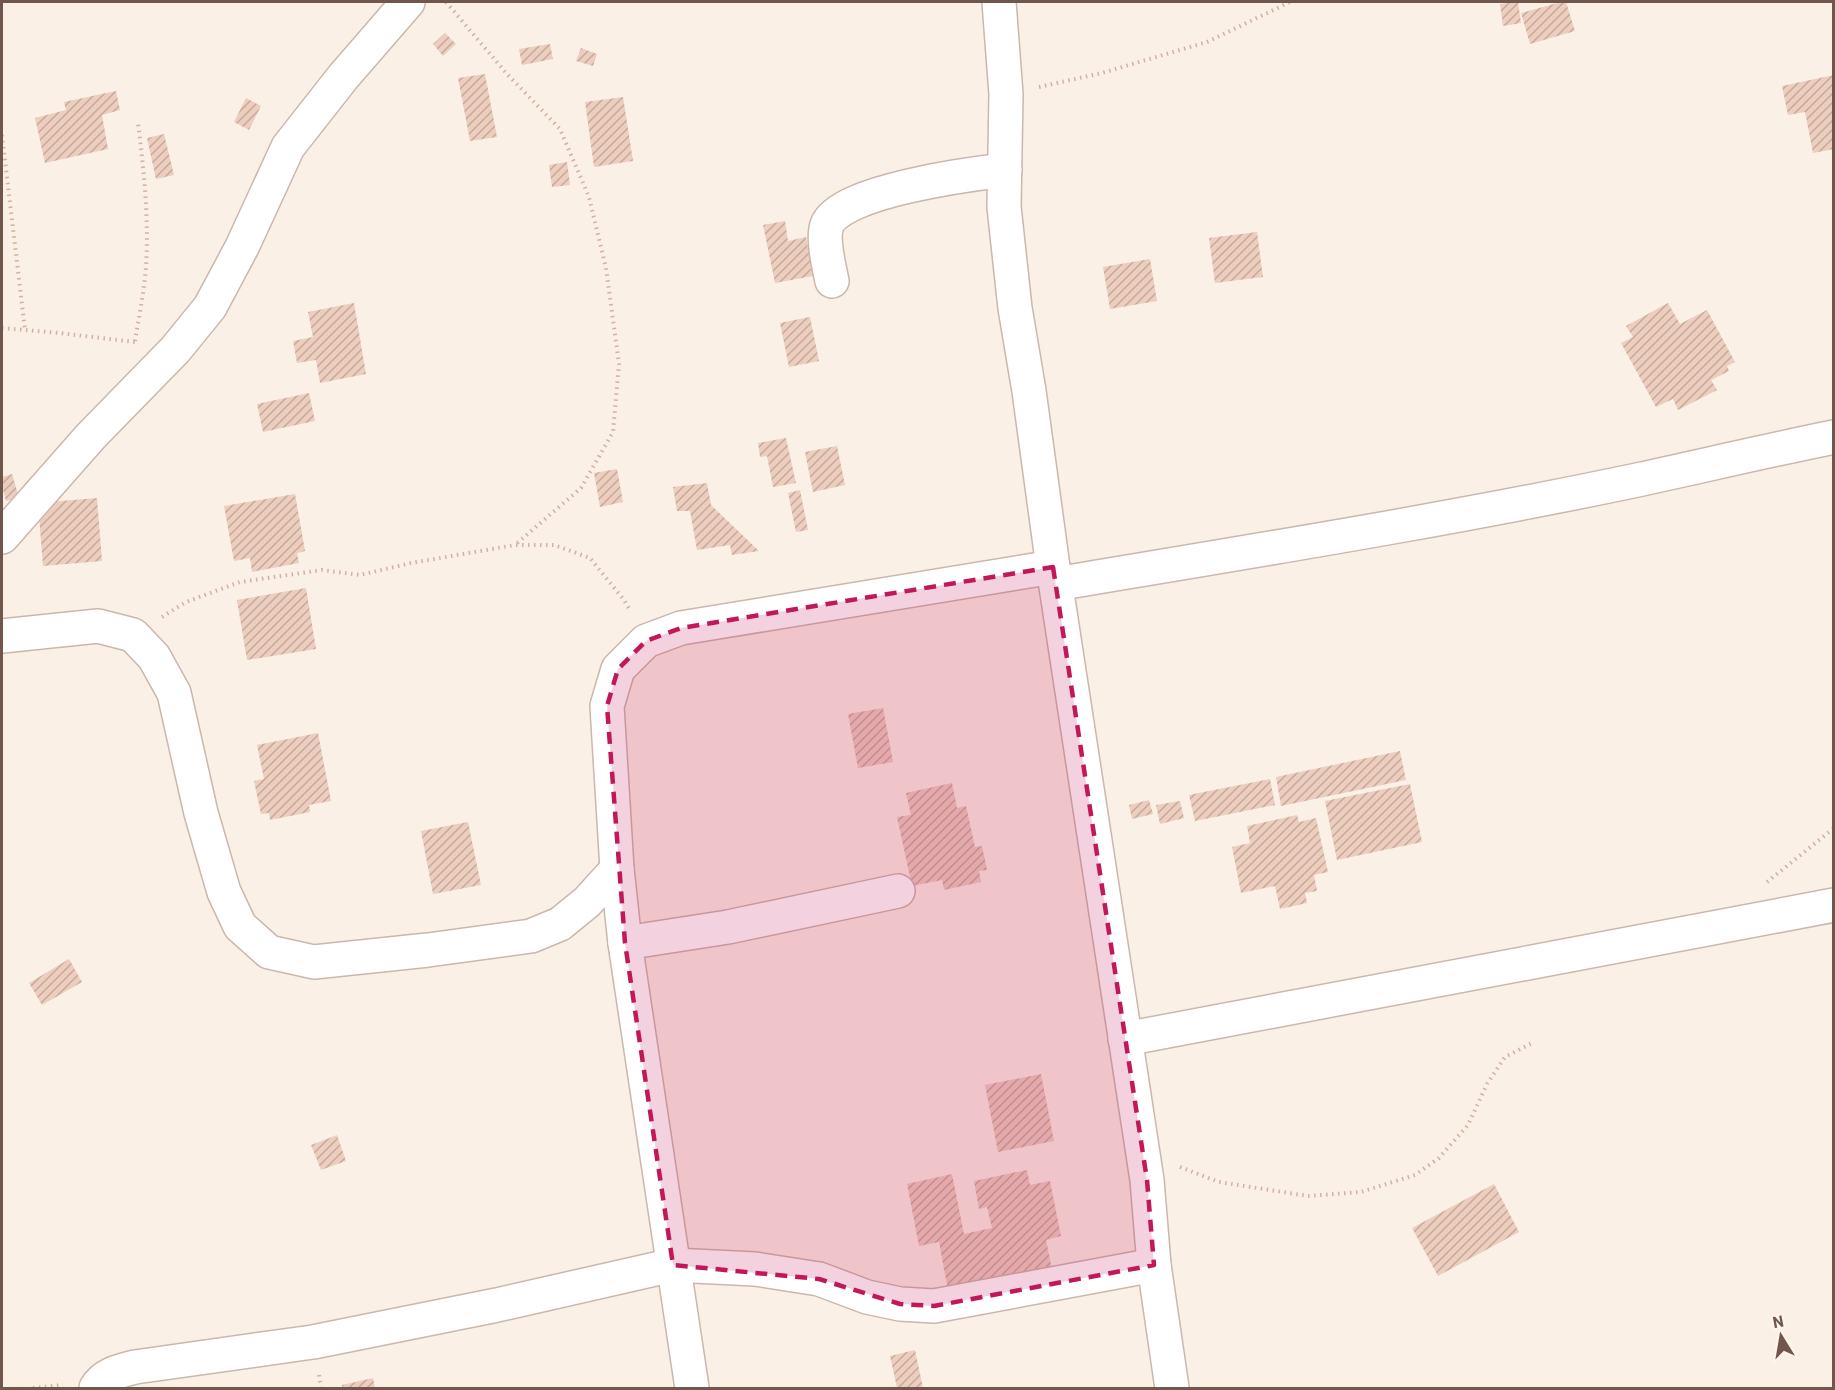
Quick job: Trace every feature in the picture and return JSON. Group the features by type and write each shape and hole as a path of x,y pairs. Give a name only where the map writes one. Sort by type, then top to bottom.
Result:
{"street":[{"path":"2,537 91,436 175,350 210,307 242,246 288,147 343,77 408,2"},
{"path":"999,2 1006,94 1005,207 1015,308 1143,1153 1154,1265 1172,1389"},
{"path":"832,281 826,226 833,215 858,201 884,193 978,173 1005,170"},
{"path":"692,1389 625,944 617,869 607,706 618,669 646,641 681,628 1054,576 1226,556 1641,479 1833,437"},
{"path":"2,636 98,626 134,635 154,657 174,693 201,813 224,892 240,926 269,952 314,962 531,936 560,924 587,902 617,869"},
{"path":"625,944 728,927 898,891"},
{"path":"1125,1039 1833,905"},
{"path":"96,1389 100,1381 114,1373 135,1367 314,1342 497,1305 672,1265 755,1269 808,1277 867,1297 900,1304 934,1306 1154,1265"}],"path":[{"path":"446,2 507,74 560,129 590,197 606,268 619,364 613,432 581,488 515,545"},
{"path":"1006,94 1102,73 1207,42 1290,2"},
{"path":"135,342 146,271 147,241 138,123"},
{"path":"2,135 25,330"},
{"path":"2,328 135,342 175,350"},
{"path":"134,635 186,602 240,582 322,570 360,575 411,563 515,545 554,545 590,558 624,600 646,641"},
{"path":"1761,886 1833,828"},
{"path":"1143,1153 1219,1182 1308,1196 1361,1192 1415,1175 1439,1158 1468,1125 1487,1084 1504,1058 1532,1043"}],"highlighted area":[{"path":"1053,567 1147,1180 1154,1265 934,1306 900,1304 819,1279 673,1265 625,943 607,706 618,669 646,641 681,628"}],"building":[{"path":"1518,2 1521,23 1503,26 1500,4"},
{"path":"1566,2 1575,31 1530,44 1521,13"},
{"path":"445,33 456,44 443,56 433,44"},
{"path":"550,44 553,59 522,65 519,49"},
{"path":"581,48 597,54 593,66 576,61"},
{"path":"485,74 497,137 470,141 458,78"},
{"path":"1834,75 1834,149 1813,153 1805,112 1788,115 1782,86"},
{"path":"116,91 120,110 102,115 108,149 45,163 35,118 66,110 64,102"},
{"path":"623,97 633,161 594,167 585,102"},
{"path":"246,98 261,106 249,130 234,122"},
{"path":"164,134 174,175 156,179 147,138"},
{"path":"567,162 570,185 552,187 549,165"},
{"path":"785,221 788,241 806,237 813,276 775,283 763,225"},
{"path":"1257,232 1263,277 1215,283 1209,238"},
{"path":"1150,259 1157,301 1110,309 1103,267"},
{"path":"354,303 366,374 320,383 316,360 297,363 293,341 313,337 308,312"},
{"path":"1668,303 1680,324 1707,310 1735,362 1727,366 1729,371 1711,380 1717,390 1678,410 1673,399 1656,407 1621,343 1633,337 1626,326"},
{"path":"810,317 819,361 789,367 780,323"},
{"path":"309,393 315,421 263,432 257,404"},
{"path":"786,438 796,483 773,487 767,456 760,457 758,443"},
{"path":"837,446 845,485 813,492 805,452"},
{"path":"617,469 623,502 600,507 594,473"},
{"path":"12,474 19,498 6,501 2,477"},
{"path":"707,483 711,505 759,551 732,555 730,545 697,550 690,511 677,511 673,487"},
{"path":"800,490 808,530 796,532 788,493"},
{"path":"295,494 305,551 297,553 299,563 252,572 250,558 234,561 224,506"},
{"path":"97,498 102,561 43,566 38,503"},
{"path":"306,588 316,649 247,660 237,600"},
{"path":"883,708 893,762 858,768 848,714"},
{"path":"318,733 331,801 309,805 310,812 270,820 269,813 261,814 254,781 264,779 257,745"},
{"path":"1400,751 1406,780 1281,806 1276,777"},
{"path":"1270,779 1275,805 1195,821 1189,795"},
{"path":"952,783 957,808 966,806 975,847 982,846 987,870 979,871 981,882 944,890 942,880 912,886 897,817 911,815 906,793"},
{"path":"1410,784 1422,842 1337,860 1325,801"},
{"path":"1149,800 1153,814 1132,819 1129,805"},
{"path":"1180,801 1184,818 1160,824 1156,805"},
{"path":"1297,815 1299,822 1316,818 1328,872 1314,875 1317,891 1305,893 1307,903 1280,909 1275,886 1241,893 1232,847 1250,843 1247,826"},
{"path":"468,822 481,885 433,894 421,831"},
{"path":"69,959 82,982 42,1005 29,983"},
{"path":"1041,1074 1054,1141 998,1152 985,1085"},
{"path":"337,1135 346,1161 321,1170 311,1145"},
{"path":"1027,1170 1030,1185 1050,1181 1061,1236 1046,1240 1052,1269 948,1290 939,1242 919,1246 907,1184 952,1174 964,1234 992,1228 987,1207 979,1209 974,1181"},
{"path":"1494,1184 1519,1232 1438,1276 1412,1228"},
{"path":"915,1350 923,1388 897,1388 890,1356"},
{"path":"373,1378 375,1388 342,1388 342,1385"}]}
